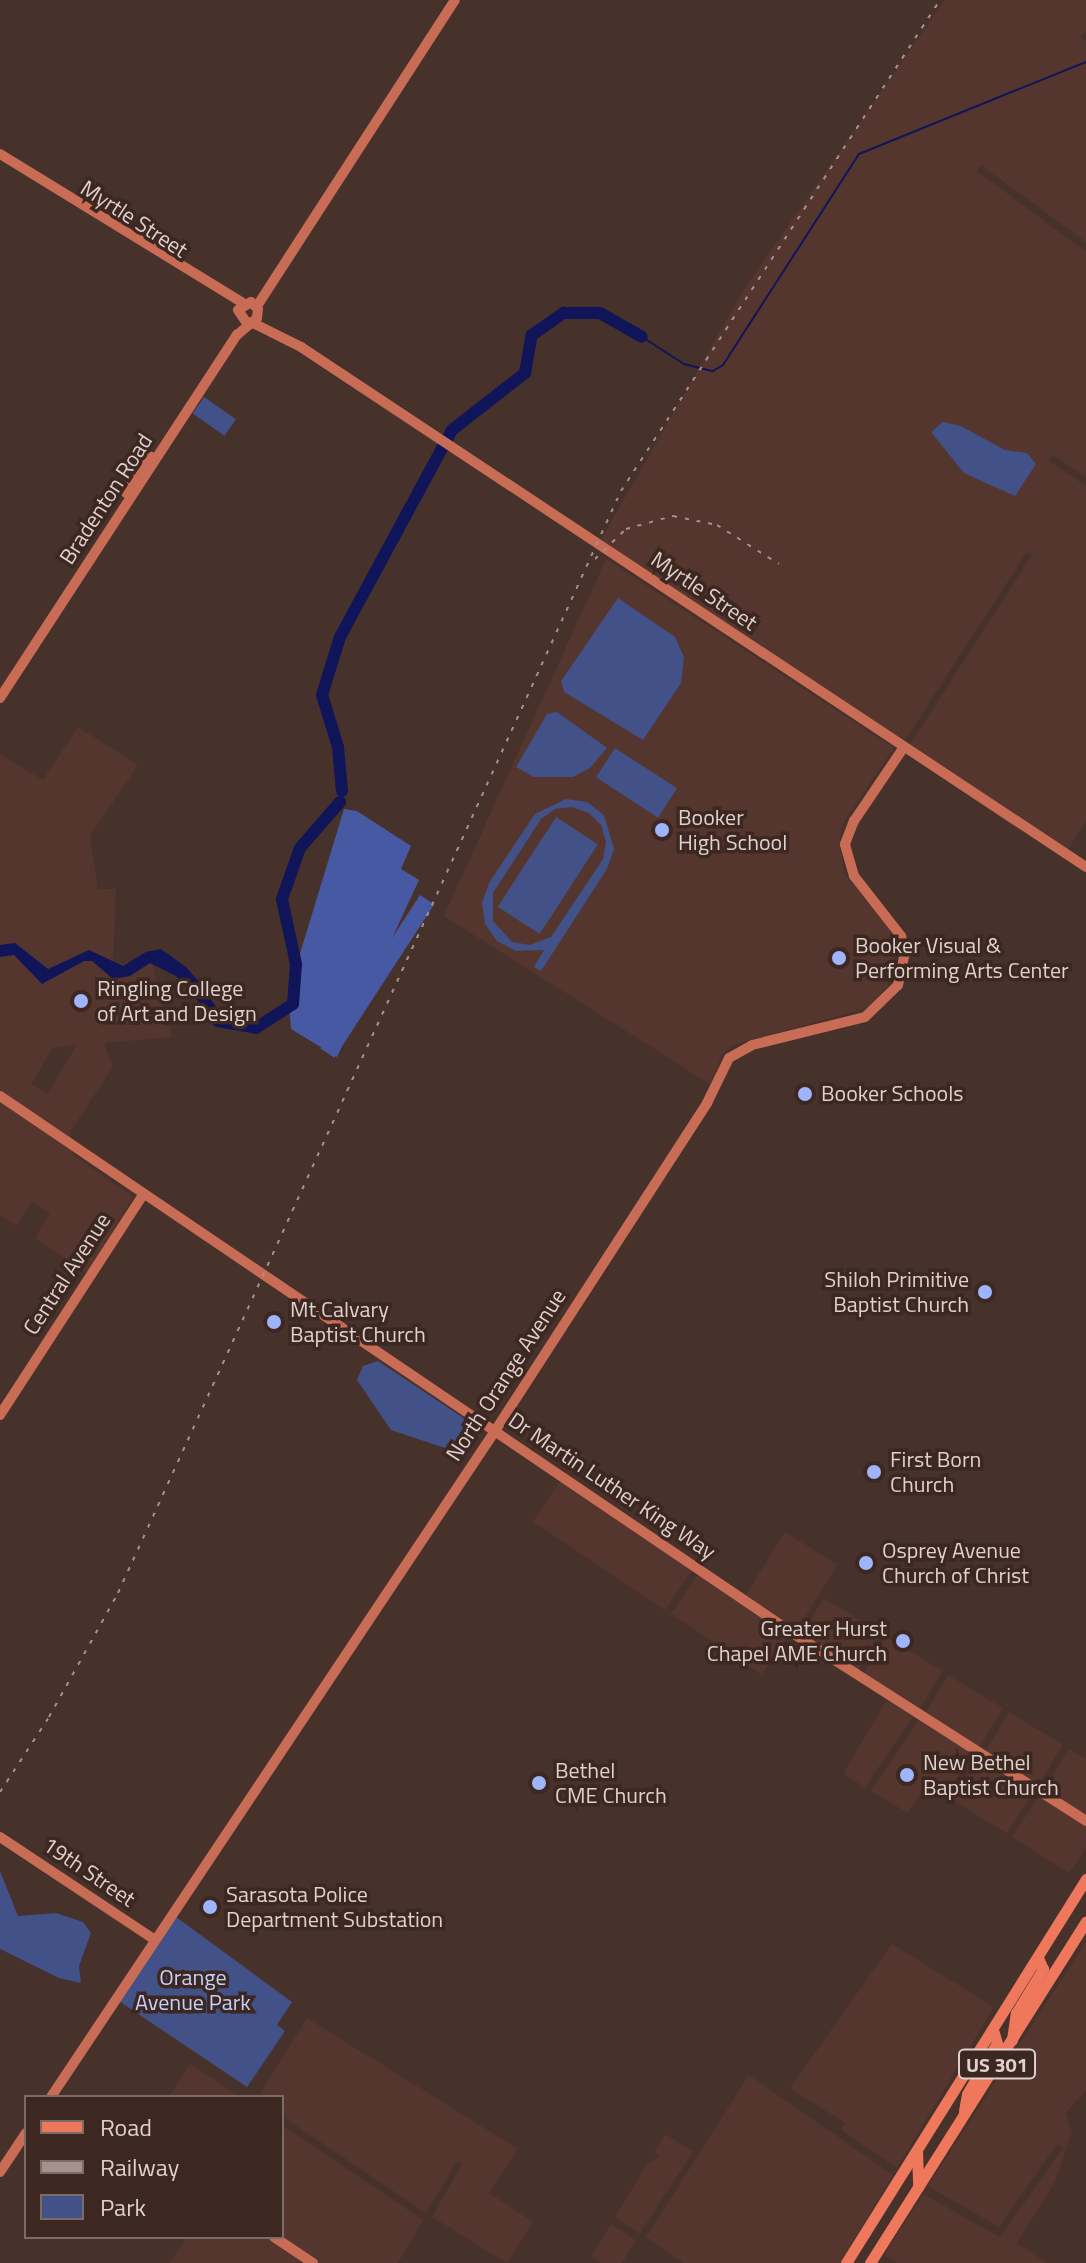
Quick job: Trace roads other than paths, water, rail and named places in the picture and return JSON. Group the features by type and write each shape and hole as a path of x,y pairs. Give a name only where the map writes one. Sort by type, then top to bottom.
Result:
{"main road":[{"name":"US 301","path":"849,2260 1086,1879"},
{"name":"US 301","path":"870,2263 1086,1921"},
{"path":"1012,2042 1016,2013 1043,1969 1038,1958"},
{"path":"964,2115 967,2094 997,2043 993,2030"},
{"path":"917,2150 918,2187"},
{"path":"901,2175 907,2205"}],"street":[{"name":"Bradenton Road","path":"0,698 448,0"},
{"name":"Bradenton Road","path":"0,685 455,0"},
{"name":"Myrtle Street","path":"4,157 252,306 301,347 1086,867"},
{"name":"Myrtle Street","path":"4,157 224,300 244,320 301,347"},
{"name":"North Orange Avenue","path":"57,2095 155,1940 495,1431 707,1103 729,1058 752,1045 865,1017 898,985 905,953 901,936 854,876 845,844 854,821 904,747"},
{"name":"Dr Martin Luther King Way","path":"0,1096 142,1196 806,1643 1086,1821"},
{"name":"Central Avenue","path":"0,1415 142,1196"},
{"name":"19th Street","path":"0,1837 155,1940"},
{"path":"0,2172 24,2136"},
{"path":"277,2239 313,2263"}],"waterway":[{"path":"642,337 684,364 713,371 723,365 859,154 1086,62"},
{"path":"342,791 338,747 322,695 340,637 452,430 525,373 532,335 564,313 600,313 642,337"},
{"path":"196,988 218,1021 256,1028 293,1004 296,964 282,899 300,848 340,802"}],"railway":[{"path":"0,1792 49,1717 118,1593 621,491 940,0"},
{"path":"595,559 626,529 673,516 717,525 779,564"}],"place":[{"name":"Booker High School","path":"662,830"},
{"name":"Booker Visual & Performing Arts Center","path":"839,958"},
{"name":"Ringling College of Art and Design","path":"81,1001"},
{"name":"Booker Schools","path":"805,1094"},
{"name":"Shiloh Primitive Baptist Church","path":"985,1292"},
{"name":"Mt Calvary Baptist Church","path":"274,1322"},
{"name":"First Born Church","path":"874,1472"},
{"name":"Osprey Avenue Church of Christ","path":"866,1563"},
{"name":"Greater Hurst Chapel AME Church","path":"903,1641"},
{"name":"New Bethel Baptist Church","path":"907,1775"},
{"name":"Bethel CME Church","path":"539,1783"},
{"name":"Sarasota Police Department Substation","path":"210,1907"}],"park label":[{"name":"Orange Avenue Park","path":"193,1990"}]}
